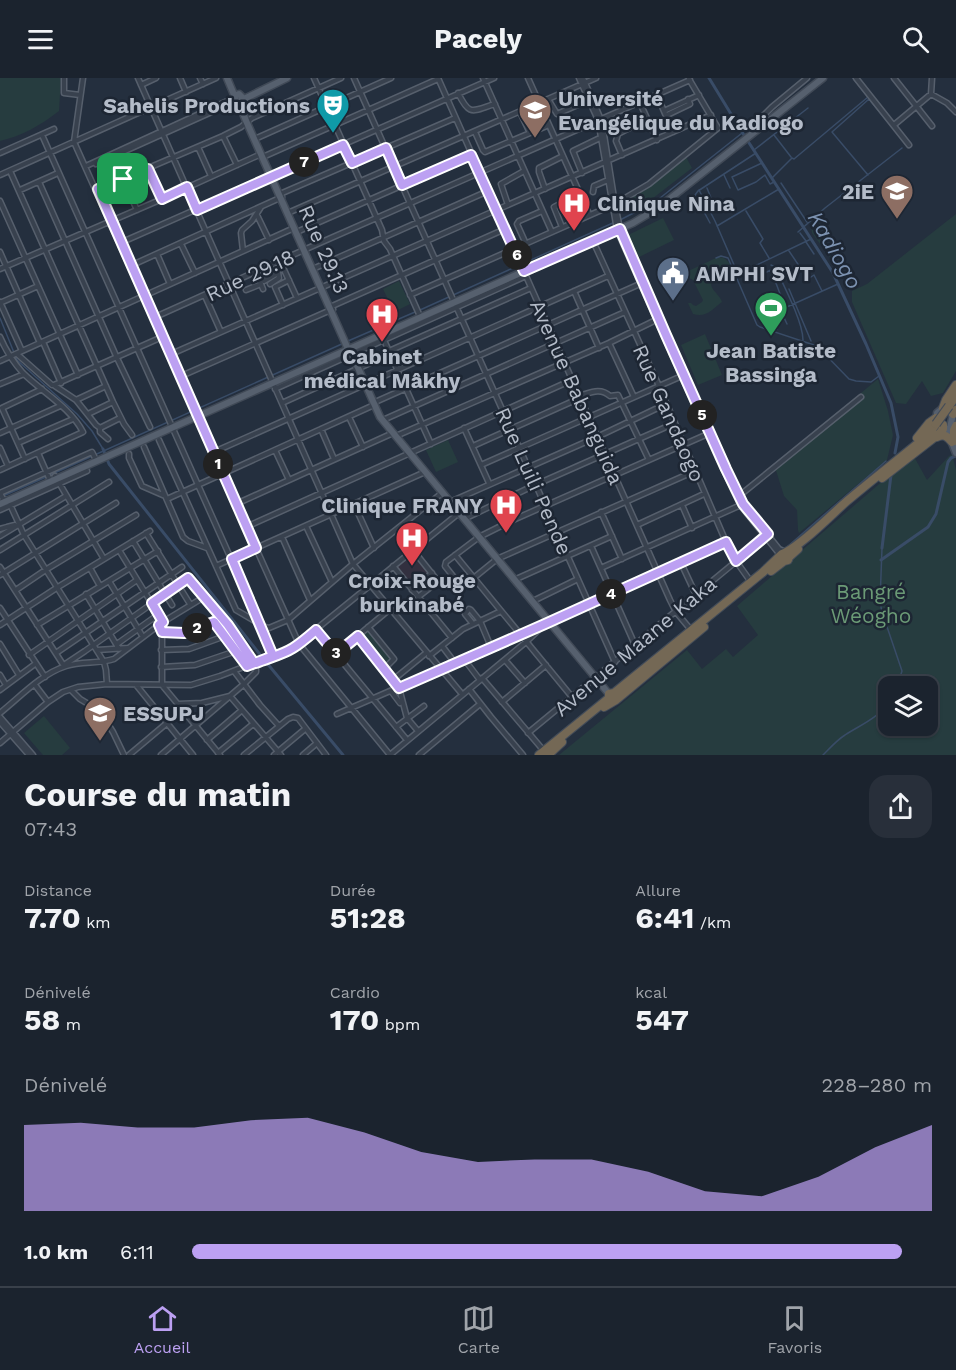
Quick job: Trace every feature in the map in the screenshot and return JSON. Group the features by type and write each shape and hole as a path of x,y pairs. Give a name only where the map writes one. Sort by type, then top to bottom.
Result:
{"highway":[{"path":"955,447 954,430 948,416 946,400 956,385"},
{"path":"848,503 942,431 956,396"},
{"path":"545,754 785,557 948,416"},
{"path":"933,439 942,435 949,438 955,447"},
{"path":"694,631 751,582 785,557"}],"main road":[{"path":"229,78 358,369 383,420 532,601 547,623 612,697"},
{"path":"238,98 281,78"},
{"path":"238,98 287,78"},
{"path":"350,349 383,337 593,241 645,213 750,134 817,78"},
{"path":"764,122 823,78"},
{"path":"248,122 263,155"},
{"name":"Rue 29.13","path":"281,196 296,230"},
{"path":"524,272 618,228"},
{"name":"Rue 29.13","path":"305,249 322,287"},
{"path":"3,499 273,384 419,314 454,303"}],"street":[{"path":"64,78 64,93 80,95"},
{"path":"82,78 75,141 298,644 390,755 547,623"},
{"path":"138,78 353,564 462,694"},
{"path":"141,85 156,78"},
{"path":"180,78 186,92"},
{"path":"200,78 203,84"},
{"path":"0,175 216,78"},
{"path":"314,78 382,230 383,238 419,314"},
{"path":"98,190 223,136 341,78"},
{"name":"Rue Luili Pende","path":"354,78 615,662"},
{"path":"257,138 391,78"},
{"path":"121,242 343,145 484,80 494,78"},
{"path":"528,78 589,214"},
{"path":"290,212 520,112 582,81 596,78"},
{"path":"764,122 761,118 807,78"},
{"path":"856,78 909,145"},
{"path":"894,78 932,126"},
{"path":"894,125 931,94 932,78"},
{"path":"0,269 211,176 335,126 438,79"},
{"name":"Avenue Babanguida","path":"438,79 676,612 694,631"},
{"path":"410,295 613,204 649,184 717,129 718,126 689,79"},
{"name":"Rue 29.18","path":"154,318 256,272 279,267 305,249 640,103 689,79"},
{"path":"484,80 552,232"},
{"path":"582,81 599,120 618,228 742,505 785,557"},
{"path":"582,81 599,120 613,204"},
{"path":"458,93 469,110 495,104"},
{"path":"931,94 947,103 956,112"},
{"path":"657,95 673,132"},
{"path":"665,113 690,104 688,99 699,95"},
{"path":"87,167 238,98"},
{"path":"548,99 557,114 589,100"},
{"path":"640,103 657,140"},
{"path":"520,112 530,133"},
{"path":"170,354 711,115"},
{"path":"131,265 455,118"},
{"path":"622,155 616,141 618,134 647,118"},
{"path":"475,132 484,152 549,125"},
{"path":"0,153 54,129"},
{"path":"42,135 232,559 273,656"},
{"path":"223,136 237,165"},
{"path":"582,173 573,151 602,137"},
{"path":"198,147 211,176"},
{"path":"0,361 243,251 368,201 471,155"},
{"path":"545,189 539,168 563,156"},
{"path":"148,169 162,199"},
{"path":"10,171 105,386 120,418 132,435"},
{"path":"508,205 501,186 502,182 525,171"},
{"path":"20,190 58,173"},
{"path":"123,179 137,210"},
{"path":"592,192 594,186 608,180"},
{"path":"39,182 150,427"},
{"path":"315,268 488,191"},
{"path":"562,227 554,207 579,194"},
{"path":"0,201 78,375"},
{"path":"243,251 242,230 257,214 261,206"},
{"path":"526,244 517,225 519,221 542,211"},
{"path":"257,214 269,240"},
{"path":"180,377 505,229"},
{"name":"Rue Gandaogo","path":"593,241 726,542 751,582"},
{"path":"181,244 195,273"},
{"path":"0,252 18,295 62,382"},
{"path":"157,254 170,284"},
{"path":"256,272 264,281 279,267"},
{"path":"279,267 289,280 297,298"},
{"path":"270,284 279,278 279,267"},
{"path":"214,452 608,276"},
{"path":"246,290 262,286 260,277"},
{"path":"283,304 275,287 289,280"},
{"path":"129,454 142,486 167,497 298,440 406,388 642,283"},
{"path":"22,351 0,303 38,286"},
{"path":"282,403 358,369 461,318 531,288"},
{"path":"574,291 599,348"},
{"path":"204,296 221,332"},
{"path":"383,420 625,312"},
{"path":"154,318 170,354"},
{"path":"236,504 334,459 422,425 599,348 658,319"},
{"path":"54,385 162,337"},
{"path":"383,337 431,444"},
{"path":"0,339 14,355 52,385 76,400 108,439"},
{"path":"609,343 634,397"},
{"path":"0,470 82,434 82,430 73,419 24,374 14,355"},
{"path":"0,384 24,374"},
{"path":"481,465 683,375"},
{"path":"246,527 572,380"},
{"path":"76,400 105,386"},
{"path":"25,459 1,408 42,389"},
{"path":"473,447 597,391 609,396 618,394 649,460"},
{"path":"740,496 861,397"},
{"path":"87,414 113,402"},
{"path":"450,502 666,404"},
{"path":"0,433 60,406"},
{"path":"349,417 363,447"},
{"path":"100,428 120,418"},
{"path":"18,443 73,419"},
{"path":"0,743 48,702 71,689 107,684 191,685 289,650 413,549 461,516 675,423"},
{"path":"464,428 489,483"},
{"path":"321,429 334,459"},
{"path":"694,471 497,559 465,585 460,585 446,567 446,562 479,537 709,434"},
{"path":"709,434 740,496 742,505"},
{"path":"159,440 236,610 269,628 288,620 442,492"},
{"path":"144,447 183,537 207,548"},
{"path":"0,448 8,466"},
{"path":"275,450 289,480"},
{"path":"3,499 53,478 92,452 99,457"},
{"path":"38,453 104,559"},
{"path":"53,478 87,471"},
{"path":"216,566 425,472"},
{"path":"0,550 110,482"},
{"path":"637,525 704,494"},
{"path":"0,536 66,496"},
{"path":"0,510 3,499"},
{"path":"3,499 94,644 104,662 107,684"},
{"path":"2,574 116,503"},
{"path":"354,504 374,548"},
{"path":"682,505 692,528"},
{"path":"601,568 742,505"},
{"path":"601,512 622,559"},
{"path":"16,590 136,515"},
{"path":"0,530 7,526 19,525"},
{"path":"306,526 332,582"},
{"path":"398,529 437,580 418,597"},
{"path":"0,625 148,532 191,604"},
{"name":"Avenue Maane Kaka","path":"528,733 767,535"},
{"path":"514,580 612,536"},
{"path":"282,537 310,600"},
{"path":"133,541 172,605"},
{"path":"337,714 726,542"},
{"path":"591,546 635,645"},
{"path":"119,550 159,614 162,632 162,685 219,754 254,724"},
{"path":"37,625 158,551"},
{"path":"455,555 572,697"},
{"path":"681,563 696,595"},
{"path":"393,566 452,638"},
{"path":"0,567 2,574 16,590 64,666"},
{"path":"56,654 182,567"},
{"path":"90,568 100,586"},
{"path":"412,590 432,573"},
{"path":"29,755 0,715 45,677 189,578 228,625 255,663 256,672 164,754"},
{"path":"532,601 578,579"},
{"path":"29,655 137,580"},
{"path":"109,581 143,637"},
{"path":"87,594 118,646"},
{"path":"64,666 114,659 161,624 204,597"},
{"path":"0,608 45,677"},
{"path":"336,654 390,609"},
{"path":"473,624 465,614 469,609 480,621 491,647"},
{"path":"393,680 463,629 501,611"},
{"path":"118,646 159,614"},
{"path":"162,632 184,633 214,622 247,666"},
{"path":"368,627 394,658 384,669"},
{"path":"316,630 407,740"},
{"path":"161,650 189,649 225,636"},
{"path":"358,636 399,688 407,718 418,731"},
{"path":"0,644 19,675"},
{"path":"97,650 118,646 128,648"},
{"path":"442,646 455,663"},
{"path":"161,668 195,665 236,651"},
{"path":"464,659 545,754"},
{"path":"505,660 525,683"},
{"path":"0,690 35,664"},
{"path":"502,702 546,665"},
{"path":"234,671 279,726"},
{"path":"0,675 6,685"},
{"path":"35,685 48,702"},
{"path":"136,685 193,755"},
{"path":"469,688 523,755"},
{"path":"71,689 104,718 127,755 167,723"},
{"path":"391,691 400,704"},
{"path":"177,704 202,703 230,696"},
{"path":"230,696 278,754 305,729"},
{"path":"419,755 480,704"},
{"path":"396,727 424,706"},
{"path":"207,740 242,710"},
{"path":"244,755 293,717 298,718 327,755"},
{"path":"0,722 12,733"},
{"path":"303,755 317,743"}],"shaded area":[{"name":"Croix-Rouge burkinabé","path":"410,553 416,554 429,573 414,586 398,570 397,565"}],"green space":[{"path":"0,78 61,78 59,111 31,129 0,141"},
{"path":"686,157 692,168 648,202 625,213 620,208 621,202 657,181"},
{"path":"956,214 956,371 943,393 931,396 922,381 906,404 896,403 852,302 852,291 867,284"},
{"path":"663,218 674,240 639,257 628,235"},
{"path":"817,219 822,227 819,230 820,235 826,230 833,233 823,238 833,260 812,233 811,223"},
{"path":"722,257 730,264 733,277 722,283 718,279 713,280 711,285 722,302 706,314 693,314 688,303 696,306 703,300 693,280 682,274"},
{"path":"399,281 410,304 394,312 383,289"},
{"path":"705,334 722,375 698,385 681,345"},
{"path":"878,379 893,435 887,460 799,533 797,510 784,496 774,464"},
{"path":"448,440 458,462 436,472 426,450"},
{"name":"Bangré Wéogho","path":"952,454 956,470 956,755 559,755 687,650 702,669 726,649 733,657 758,635 737,606 913,455 927,480"},
{"path":"369,631 392,660 385,666 361,637"},
{"path":"44,716 70,748 62,755 43,755 24,733"}],"waterway":[{"name":"Kadiogo","path":"709,78 833,273 891,403 898,437 895,453"},
{"path":"772,178 792,158 794,159 868,97 853,78"},
{"path":"653,94 687,79"},
{"path":"868,175 832,132 869,99 896,132"},
{"path":"754,150 808,108"},
{"path":"620,220 655,202 761,118"},
{"path":"545,124 552,139"},
{"path":"774,135 791,157"},
{"path":"798,232 902,148"},
{"path":"710,223 695,195 756,153"},
{"path":"762,163 732,177 738,190 765,175 770,184 774,182"},
{"path":"724,175 730,188"},
{"path":"781,183 807,222"},
{"path":"707,188 711,198"},
{"path":"717,226 779,189"},
{"path":"699,190 738,274 811,239"},
{"path":"746,211 763,239 760,243 769,258"},
{"path":"420,310 615,222"},
{"path":"800,233 806,241"},
{"path":"806,242 814,254"},
{"path":"789,251 808,279 814,275 822,291"},
{"path":"716,258 721,256 728,258 757,325 817,346 849,379 871,382 879,376"},
{"path":"771,265 775,267 792,303 800,323 803,340"},
{"path":"756,277 771,270 785,307"},
{"path":"760,319 838,284"},
{"path":"789,289 811,341"},
{"path":"762,302 780,295"},
{"path":"781,311 787,324"},
{"path":"348,341 415,312"},
{"path":"772,316 777,329"},
{"path":"0,318 17,360 77,414 92,431 103,449"},
{"path":"50,475 344,343"},
{"path":"103,449 109,464 262,657"},
{"path":"881,560 928,527 936,514 948,462 956,456"},
{"path":"787,547 886,461"},
{"name":"Kadiogo","path":"882,548 891,475"},
{"path":"3,496 46,477"},
{"name":"Kadiogo","path":"882,548 880,602 902,671 900,676"},
{"path":"266,662 343,755"},
{"name":"Kadiogo","path":"823,755 842,737 878,713"}],"place":[{"name":"Sahelis Productions","path":"333,134"},
{"name":"Université Evangélique du Kadiogo","path":"535,139"},
{"name":"2iE","path":"897,220"},
{"name":"Clinique Nina","path":"574,232"},
{"name":"AMPHI SVT","path":"673,302"},
{"name":"Jean Batiste Bassinga","path":"771,337"},
{"name":"Cabinet médical Mâkhy","path":"382,343"},
{"name":"Clinique FRANY","path":"506,534"},
{"name":"Croix-Rouge burkinabé","path":"412,567"},
{"name":"ESSUPJ","path":"100,742"}],"route":[{"path":"123,179 98,189 256,548 232,559 273,656 247,666 214,622 184,633 162,632 159,625 163,622 152,603 189,578 228,625 254,663 256,663 293,648 316,630 336,654 358,636 399,688 726,542 736,561 768,534 743,504 726,469 620,229 524,271 471,155 402,185 386,148 352,163 343,145 197,210 187,187 162,199 148,169 123,179"}]}
